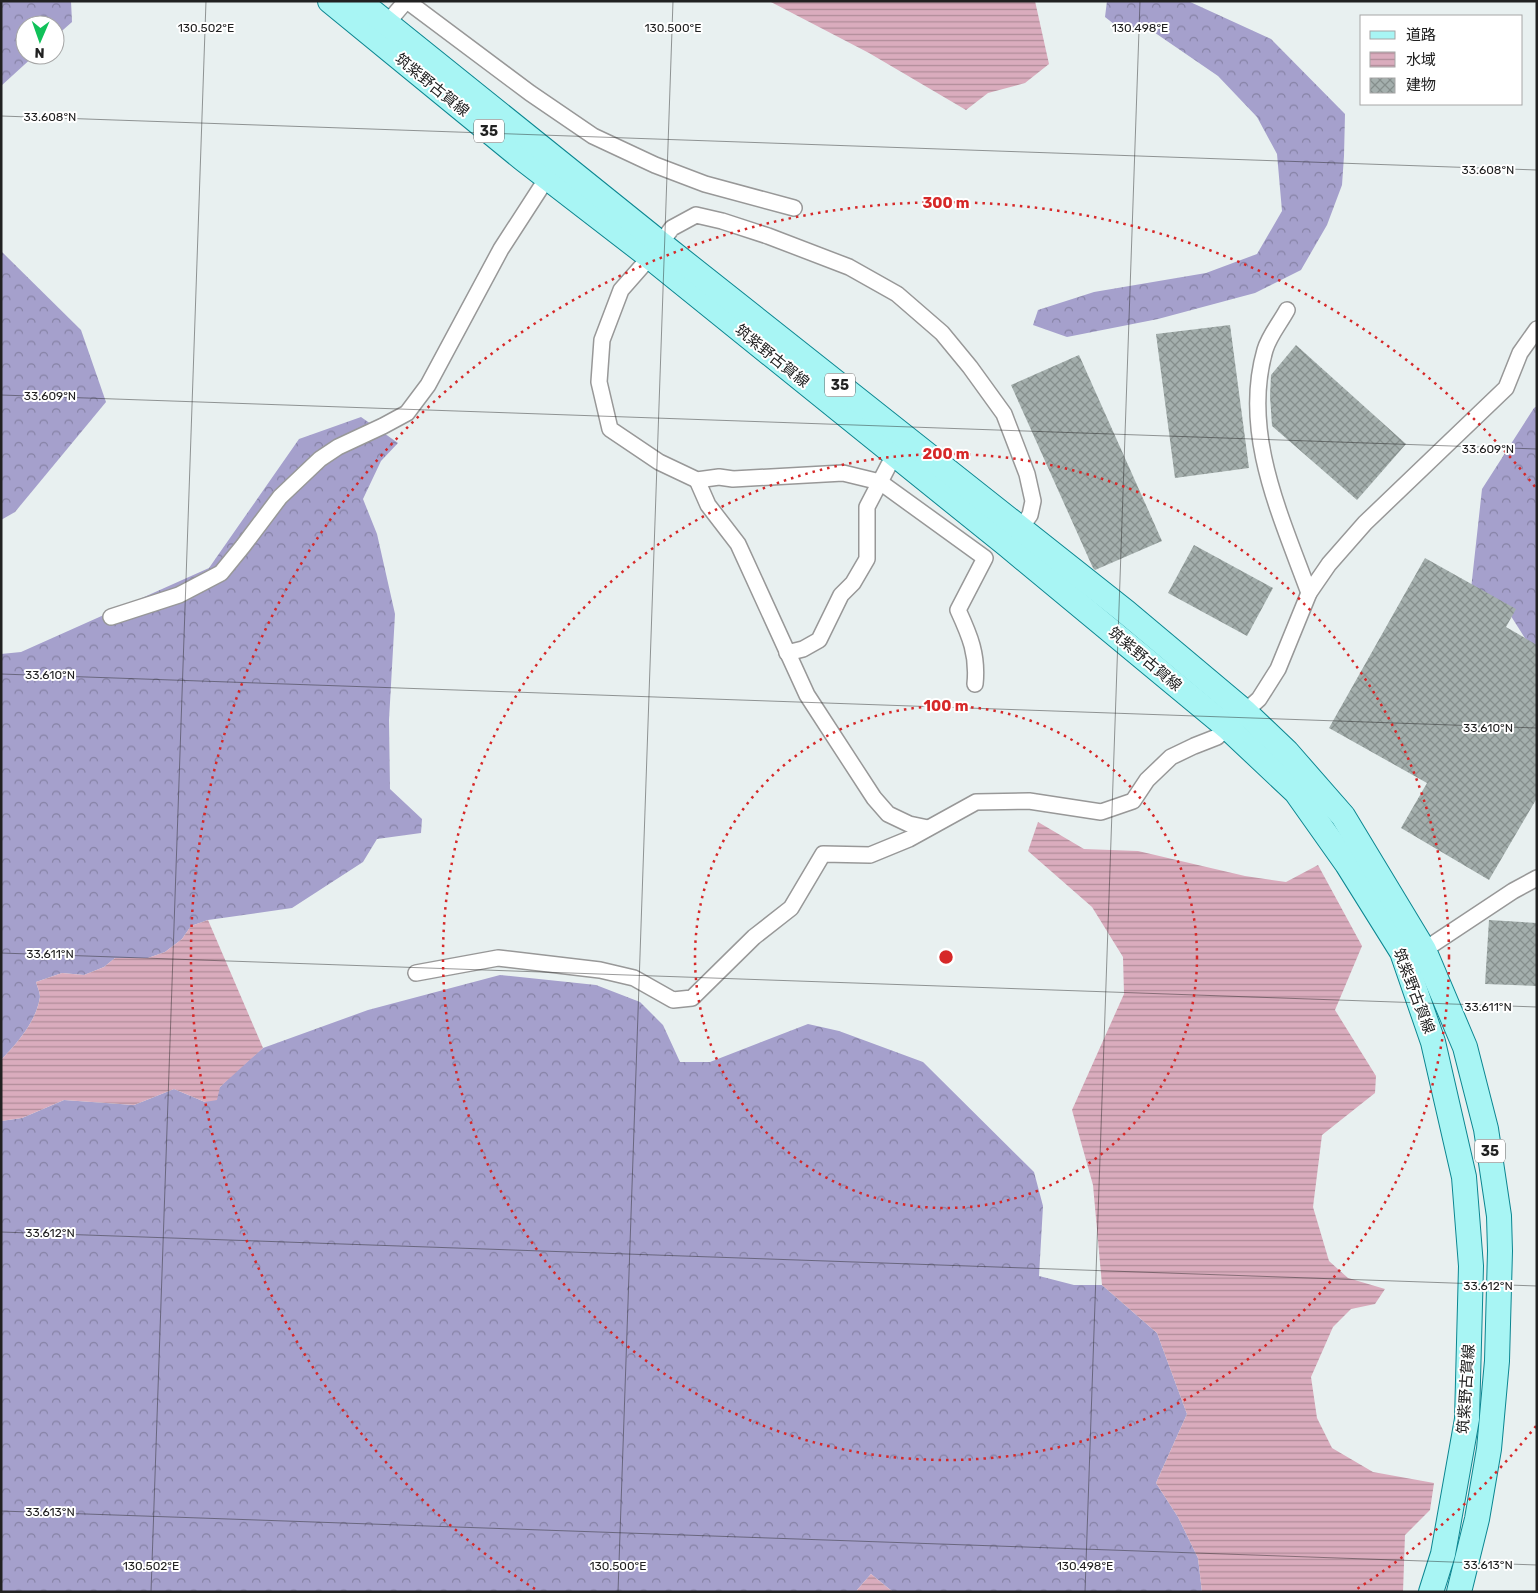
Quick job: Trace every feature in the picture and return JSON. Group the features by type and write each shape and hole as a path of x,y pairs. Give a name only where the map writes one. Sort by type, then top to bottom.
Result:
{"main road":[{"name":"筑紫野古賀線","path":"330,1 381,31 1014,536"},
{"name":"筑紫野古賀線","path":"359,1 381,31 547,178 655,250 894,455 1126,612 1237,720 1287,752 1343,816 1415,956 1465,1047 1486,1129 1499,1216 1497,1361 1489,1449 1477,1519 1459,1592"},
{"name":"筑紫野古賀線","path":"1415,956 1464,1177 1471,1266 1466,1420 1443,1554 1431,1592"}],"street":[{"path":"381,31 406,1 530,93 593,136 655,165 705,184 794,208"},
{"path":"111,616 178,595 221,573 244,546 280,496 320,459 338,447 407,413 428,384 501,249 547,178"},
{"path":"975,684 977,667 971,639 958,610 985,558 880,482 843,473 733,479 719,477 697,480 658,462 610,429 598,382 602,340 621,290 672,228 696,215 722,221 768,236 849,267 897,294 942,333 970,367 1004,414 1027,474 1033,500 1030,515 1014,536"},
{"path":"1286,310 1266,348 1259,375 1259,438 1274,497 1309,593"},
{"path":"416,973 498,958 600,970 634,978 673,1000 692,998 754,937 791,908 823,854 870,855 909,839 976,802 1029,801 1101,812 1133,801 1147,780 1171,757 1217,737 1259,699 1278,669 1309,593 1329,564 1365,523 1506,388 1520,353 1537,329"},
{"path":"788,653 803,649 818,640 841,595 853,583 867,560 867,507 894,455"},
{"path":"697,480 708,505 738,544 807,695 874,798 888,814 910,824 928,828"},
{"path":"1415,956 1512,891 1537,878"}],"green space":[{"path":"1,1 71,1 72,22 65,28 65,15 15,15 15,65 24,65 1,86"},
{"path":"1107,1 1188,1 1271,39 1345,114 1342,185 1327,225 1301,270 1255,293 1158,319 1067,337 1033,325 1038,310 1094,292 1206,273 1257,254 1282,211 1277,154 1257,117 1218,76 1148,28 1119,28 1105,17"},
{"path":"1,251 81,330 106,402 15,512 1,520"},
{"path":"1537,406 1537,657 1509,613 1471,589 1482,489"},
{"path":"361,417 398,443 381,461 363,499 377,534 395,614 389,720 390,789 422,819 421,833 377,839 363,862 292,908 208,920 191,926 182,939 165,952 148,958 115,958 104,967 84,975 62,973 36,982 40,997 35,1015 20,1039 1,1060 1,654 21,652 209,568 299,439"},
{"path":"500,975 596,985 640,1002 663,1025 680,1062 710,1062 808,1024 839,1031 923,1062 1034,1172 1043,1206 1039,1276 1074,1285 1102,1285 1157,1333 1187,1414 1156,1483 1178,1517 1198,1558 1202,1592 893,1592 871,1574 857,1590 858,1592 1,1592 1,1121 22,1118 64,1100 134,1105 174,1089 205,1102 263,1048 368,1010"}],"water":[{"path":"769,1 1035,1 1049,64 1025,83 988,93 966,110 869,53"},
{"path":"1038,822 1084,849 1138,851 1245,876 1286,882 1318,865 1362,946 1335,1010 1376,1076 1375,1093 1322,1135 1313,1207 1329,1261 1348,1278 1385,1289 1375,1304 1351,1309 1333,1327 1311,1377 1317,1418 1332,1448 1373,1472 1434,1483 1430,1510 1405,1535 1403,1592 1202,1592 1198,1558 1178,1517 1156,1483 1187,1414 1157,1333 1102,1285 1093,1185 1072,1110 1124,994 1123,957 1092,907 1028,851"},
{"path":"208,920 263,1048 220,1087 217,1100 205,1102 174,1089 134,1105 64,1100 22,1118 1,1121 1,1060 20,1039 35,1015 40,997 36,982 62,973 84,975 104,967 115,958 148,958 165,952 182,939 191,926"},
{"path":"871,1574 893,1592 858,1592 857,1590"}],"building":[{"path":"1230,325 1249,468 1175,478 1156,334"},
{"path":"1296,345 1406,444 1357,500 1272,426 1271,375"},
{"path":"1079,355 1162,541 1095,570 1011,385"},
{"path":"1194,545 1273,588 1247,636 1168,593"},
{"path":"1425,558 1516,609 1506,627 1537,645 1537,798 1489,880 1401,828 1427,783 1329,728"},
{"path":"1489,920 1537,923 1537,986 1485,984"}]}
